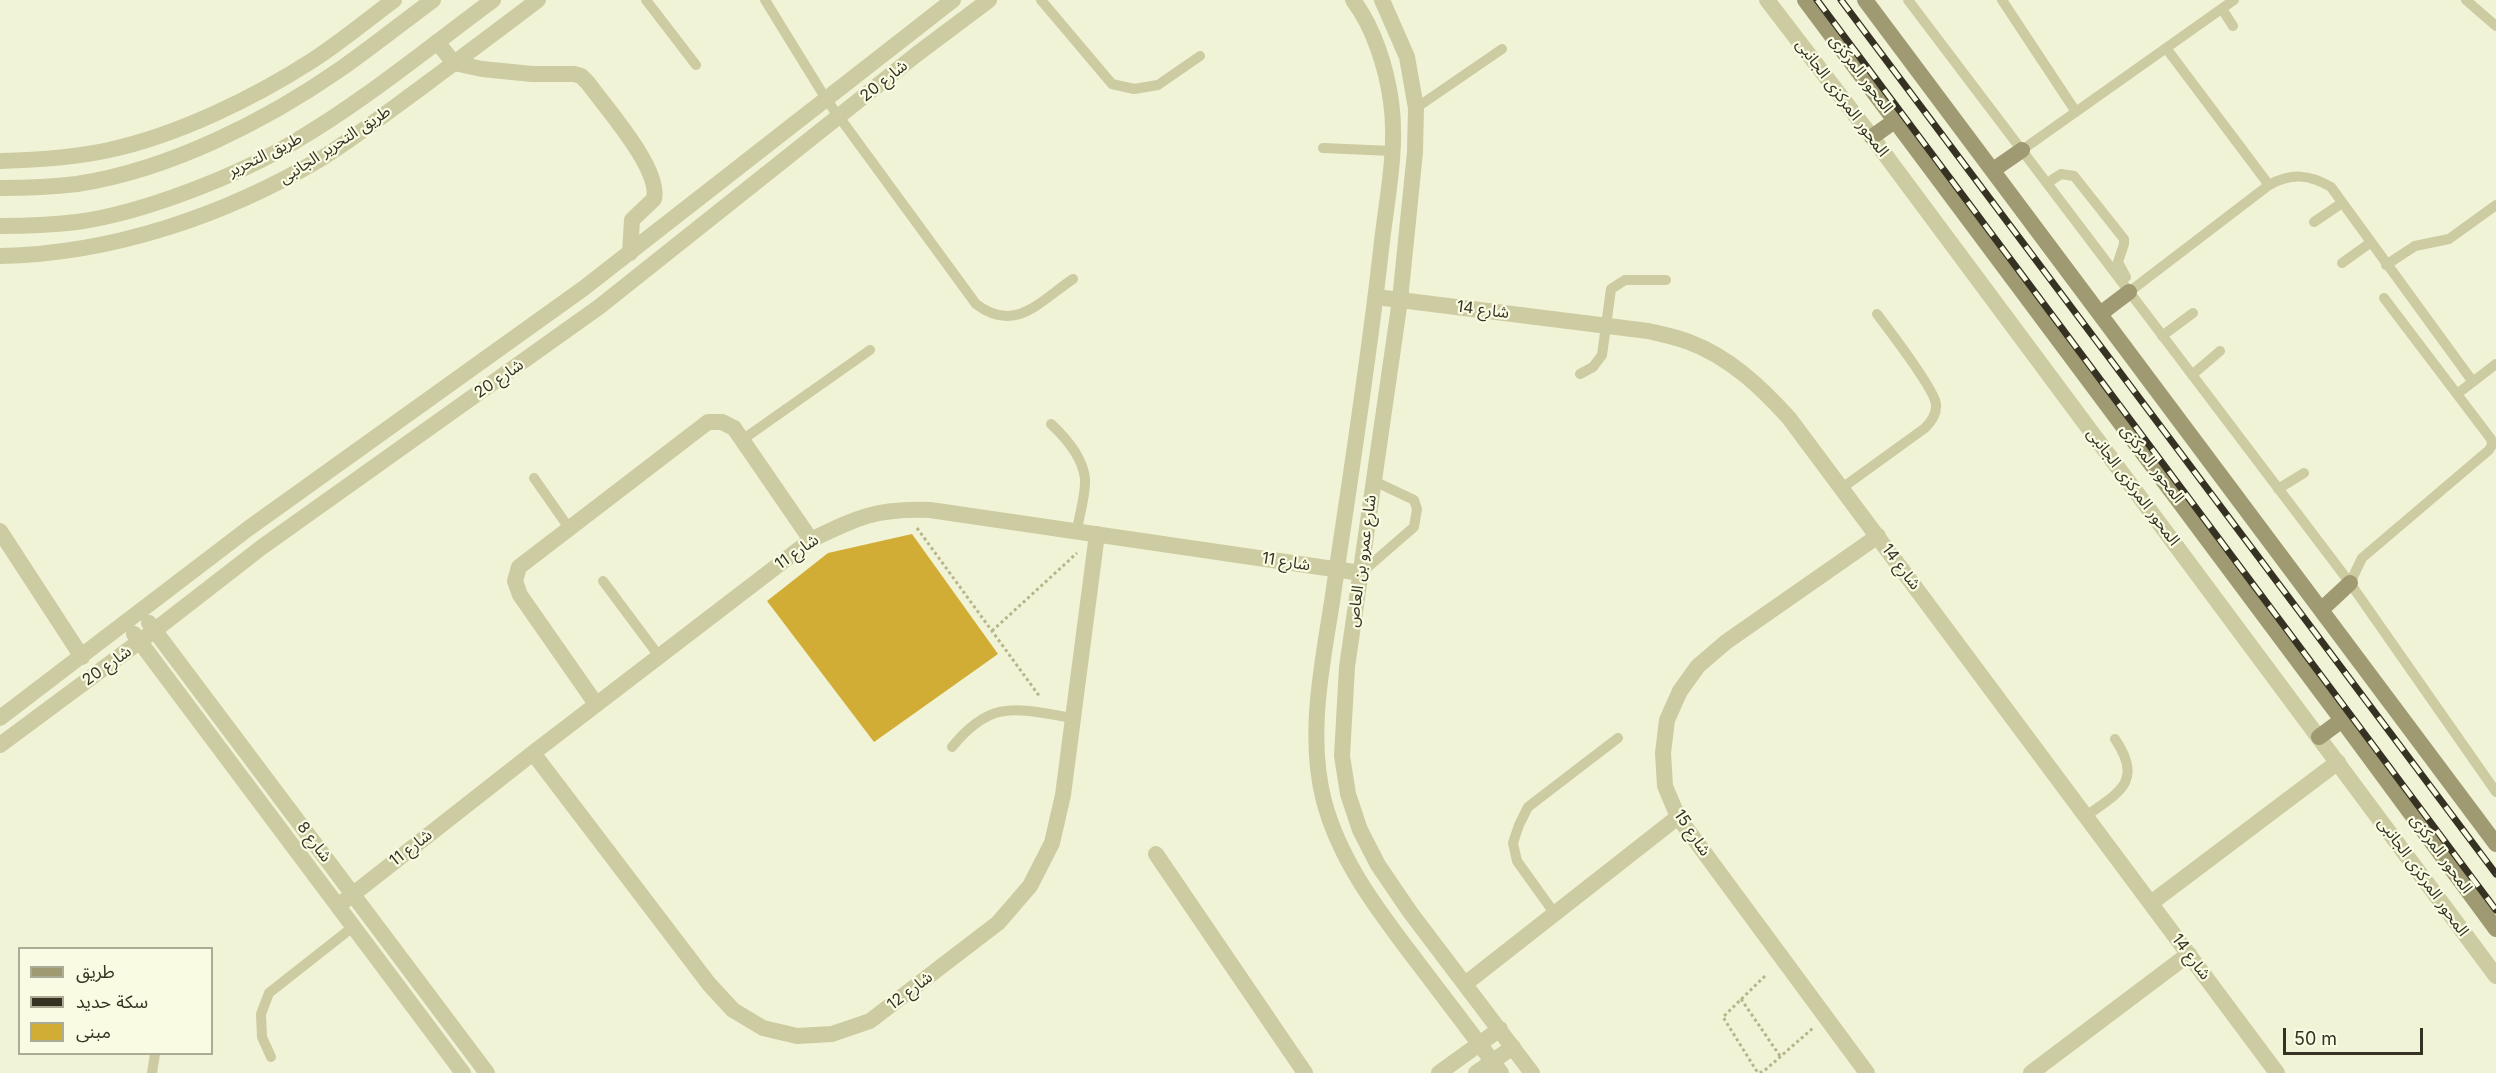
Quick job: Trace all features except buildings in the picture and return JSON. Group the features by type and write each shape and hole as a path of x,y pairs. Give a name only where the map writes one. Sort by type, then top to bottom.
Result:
{"main road":[{"name":"المحور المركزى","path":"1805,0 2496,930"},
{"path":"1865,0 2496,844"},
{"path":"1872,137 1896,120"},
{"path":"1993,170 2022,150"},
{"path":"2100,314 2129,292"},
{"path":"2321,610 2350,583"},
{"path":"2319,737 2342,720"}],"street":[{"path":"0,161 71,157 111,150 175,129 269,85 314,59 394,0"},
{"path":"0,188 57,186 108,178 194,149 243,128 342,68 433,0"},
{"name":"طريق التحرير","path":"0,226 59,224 116,214 161,200 255,163 320,126 494,0"},
{"name":"طريق التحرير الجانبى","path":"0,256 32,255 114,242 183,222 277,183 365,129 538,0"},
{"name":"شارع 20","path":"0,718 277,508 630,253 953,0"},
{"name":"شارع 20","path":"0,745 140,642 262,547 599,307 917,54 989,0"},
{"name":"شارع عمرو بن العاص","path":"1353,0 1361,10 1380,55 1391,102 1392,151 1376,297 1323,664 1318,713 1317,757 1323,799 1337,840 1357,878 1390,926 1497,1067"},
{"name":"شارع عمرو بن العاص","path":"1382,0 1407,57 1416,108 1415,152 1400,300 1347,667 1342,756 1347,794 1360,830 1378,865 1532,1073"},
{"name":"المحور المركزى الجانبى","path":"1767,0 1872,137 2496,976"},
{"path":"437,42 454,63 496,72 577,74 588,83 641,155 656,186 654,199 632,220 630,253"},
{"name":"شارع 14","path":"1376,297 1648,331 1689,342 1726,361 1761,386 1789,418 1842,488 2277,1073"},
{"path":"596,704 520,594 515,581 519,567 569,528 708,422 722,422 734,428 811,540"},
{"name":"شارع 11","path":"338,906 596,704 811,540 853,519 878,512 904,509 957,513 1361,573"},
{"path":"0,531 82,657"},
{"name":"شارع 12","path":"533,753 709,984 733,1010 763,1028 797,1036 832,1034 870,1021 998,923 1030,886 1052,843 1063,795 1097,534"},
{"name":"شارع 15","path":"1867,1073 1678,817 1665,786 1663,753 1667,720 1680,691 1698,666 1726,642 1878,536"},
{"name":"شارع 8","path":"141,612 487,1073"},
{"name":"شارع 8","path":"126,624 463,1073"},
{"path":"2151,903 2338,762"},
{"path":"1465,984 1678,817"},
{"path":"1156,854 1305,1073"},
{"path":"2031,1073 2189,954"},
{"path":"1439,1073 1500,1029"},
{"path":"1476,1073 1497,1067 1513,1047"}],"lane":[{"path":"646,0 696,65"},
{"path":"765,0 826,99 976,304 988,314 1003,318 1018,316 1073,279"},
{"path":"1041,0 1112,84 1134,89 1158,85 1200,56"},
{"path":"1908,0 2350,583 2496,792"},
{"path":"2002,0 2076,112"},
{"path":"2022,150 2234,0"},
{"path":"2466,0 2495,24"},
{"path":"2222,9 2233,26"},
{"path":"2166,48 2269,186"},
{"path":"1416,108 1502,49"},
{"path":"1323,148 1392,151"},
{"path":"2047,183 2061,174 2074,176 2122,235 2124,244 2118,262 2128,281 2129,292"},
{"path":"2129,292 2269,186 2293,176 2307,176 2331,187 2473,382"},
{"path":"2314,222 2342,203"},
{"path":"2386,265 2415,246 2449,239 2496,205"},
{"path":"2342,263 2370,243"},
{"path":"1580,374 1593,367 1602,355 1611,289 1617,283 1625,280 1666,280"},
{"path":"2350,583 2362,558 2491,448 2491,439 2384,298"},
{"path":"2162,336 2193,313"},
{"path":"1842,488 1925,428 1935,415 1936,406 1931,391 1877,314"},
{"path":"742,440 870,350"},
{"path":"2192,375 2220,351"},
{"path":"2457,394 2496,364"},
{"path":"1051,424 1078,458 1085,480 1077,531"},
{"path":"2278,489 2304,473"},
{"path":"534,478 569,528"},
{"path":"1361,573 1409,533 1413,527 1417,509 1413,500 1374,481"},
{"path":"603,580 659,656"},
{"path":"952,747 968,727 991,714 1017,709 1073,717"},
{"path":"1555,914 1516,861 1513,843 1519,825 1528,807 1618,738"},
{"path":"2086,816 2122,790 2128,772 2125,754 2115,739"},
{"path":"271,1057 262,1036 261,1014 269,993 354,926"},
{"path":"152,1073 155,1055"}],"path":[{"path":"904,509 1053,715"},
{"path":"992,631 1097,534"},
{"path":"1765,976 1723,1017 1756,1070 1764,1071 1826,1017"},
{"path":"1741,999 1780,1056"}],"railway":[{"path":"1817,0 2496,910"},
{"path":"1841,0 2496,874"}]}
